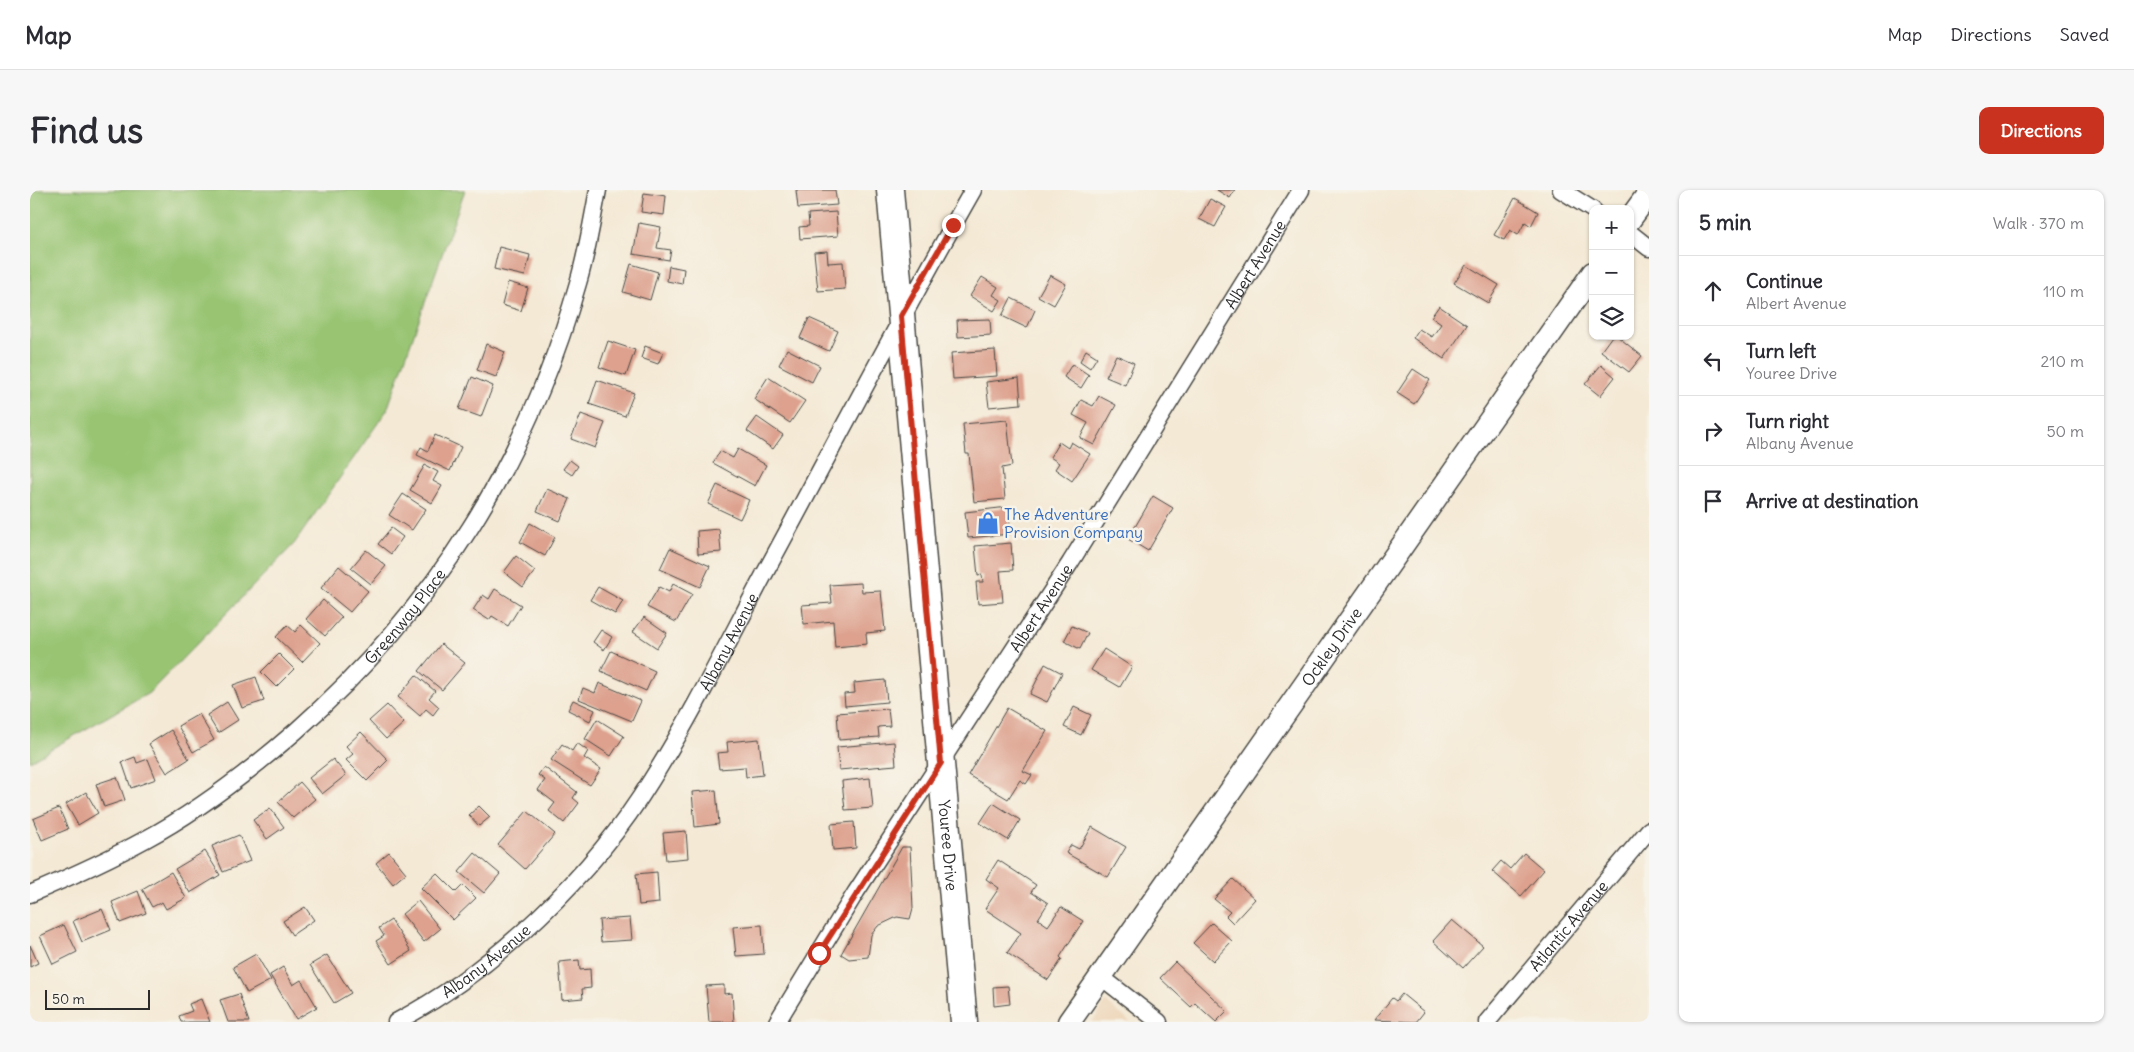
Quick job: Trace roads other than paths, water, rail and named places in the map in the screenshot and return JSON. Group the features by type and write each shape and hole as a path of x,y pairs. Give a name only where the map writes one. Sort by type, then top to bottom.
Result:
{"main road":[{"name":"Youree Drive","path":"890,190 964,1022"}],"street":[{"name":"Greenway Place","path":"30,894 84,871 146,839 226,788 283,742 337,693 367,663 417,604 441,574 485,507 501,479 535,404 560,341 579,282 598,190"},
{"name":"Albany Avenue","path":"396,1022 448,991 517,936 565,891 619,828 666,757 901,316 972,190"},
{"name":"Albert Avenue","path":"777,1022 856,892 1070,563 1302,190"},
{"path":"1561,190 1589,208"},
{"path":"1634,214 1649,193"},
{"path":"1634,236 1649,248"},
{"name":"Ockley Drive","path":"1068,1022 1589,279"},
{"name":"Atlantic Avenue","path":"1487,1022 1649,830"},
{"path":"1100,976 1159,1022"}],"place":[{"name":"The Adventure Provision Company","path":"988,523"}]}
